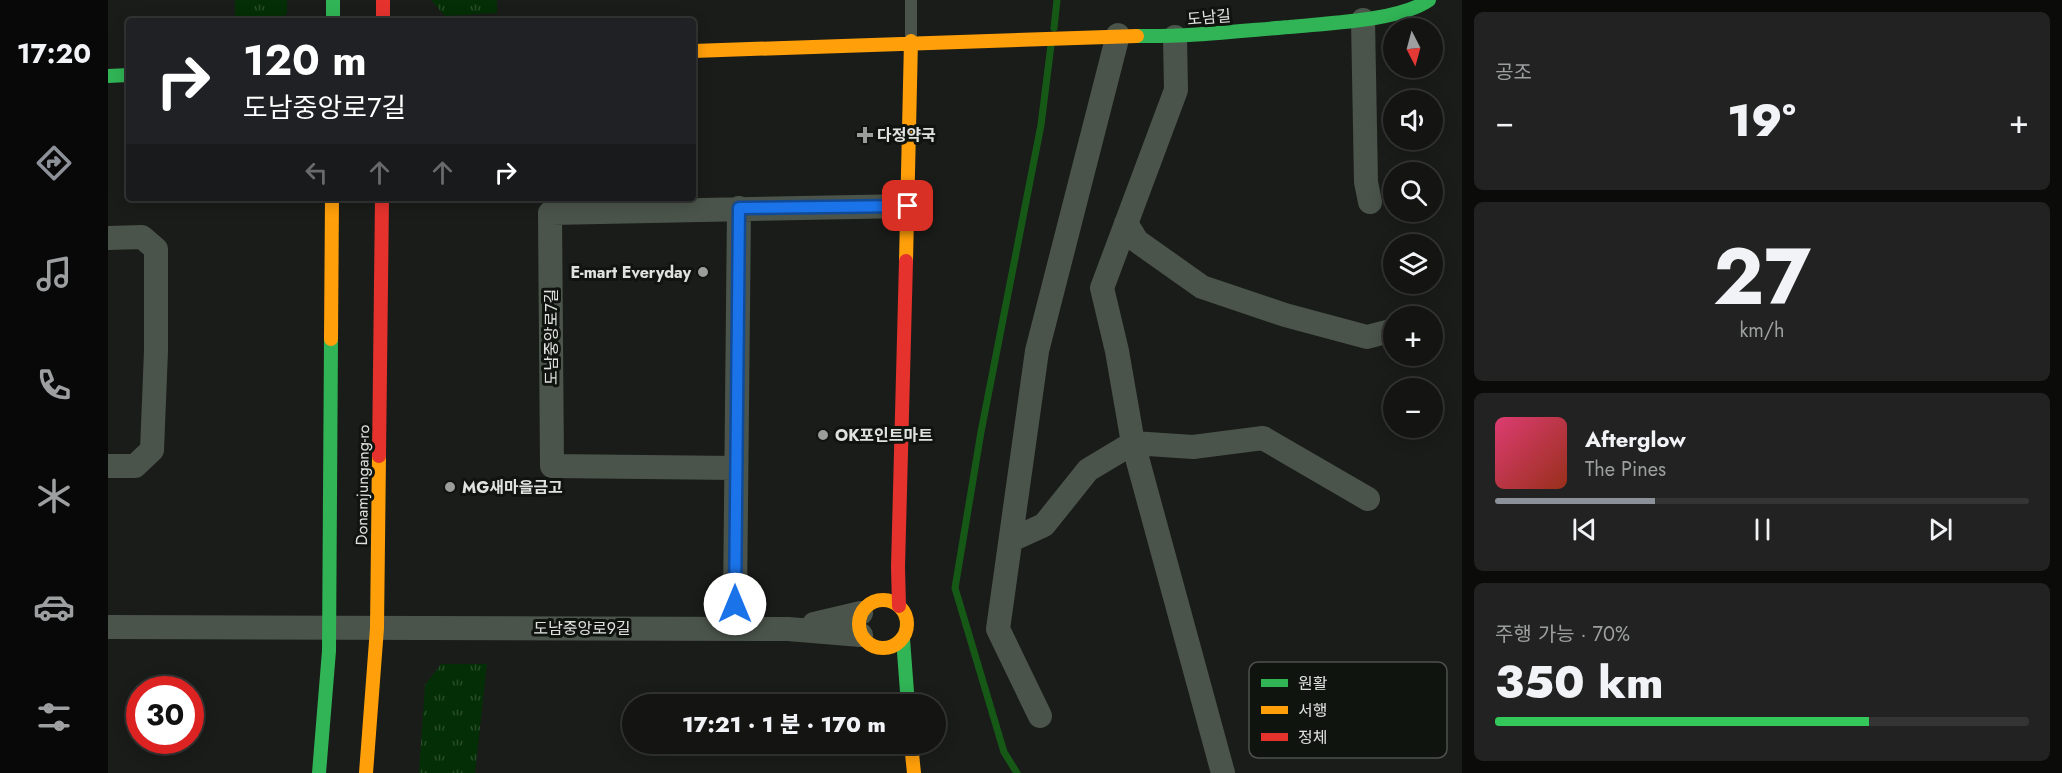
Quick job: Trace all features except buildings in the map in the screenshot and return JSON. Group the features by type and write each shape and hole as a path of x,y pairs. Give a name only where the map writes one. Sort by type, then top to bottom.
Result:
{"street":[{"path":"333,0 333,18"},
{"path":"383,0 383,18"},
{"name":"도남길","path":"696,51 1107,35 1175,37 1363,20 1419,6 1430,0"},
{"path":"1363,20 1366,182 1370,202"},
{"path":"1040,716 998,629 1037,351 1107,35"},
{"path":"1175,37 1176,90 1102,288 1117,351 1132,443 1223,773"},
{"path":"899,606 898,544 911,41"},
{"path":"108,76 126,75"},
{"name":"Donamjungang-ro","path":"319,773 329,651 332,201"},
{"name":"Donamjungang-ro","path":"366,773 377,628 382,201"},
{"name":"도남중앙로7길","path":"736,468 552,466 550,213 908,206"},
{"path":"739,208 735,604 739,617 753,629"},
{"path":"1126,223 1137,241 1202,287 1285,315 1367,337 1383,333"},
{"path":"108,238 142,237 156,249 156,351 152,450 135,466 108,466"},
{"path":"1011,540 1044,525 1088,470 1132,443 1192,447 1263,438 1368,499"},
{"path":"871,631 898,544"},
{"path":"871,631 888,600 899,606 907,618 903,639 907,694"},
{"path":"713,629 735,604"},
{"name":"도남중앙로9길","path":"108,627 871,631"},
{"path":"871,631 891,647 903,639"},
{"path":"912,754 914,773"}],"lane":[{"path":"911,0 911,41"}],"green space":[{"path":"235,0 287,0 287,13 282,18 235,18"},
{"path":"431,0 497,0 497,13 445,16"},
{"path":"441,664 487,664 475,773 419,773 425,685"}],"waterway":[{"path":"1054,28 1057,0"},
{"path":"1017,773 1004,752 955,588 981,432 1041,125 1051,45"}],"traffic: fast":[{"path":"333,0 333,18"},
{"path":"1137,36 1175,36 1362,20 1400,13 1429,0"},
{"path":"108,76 126,75"},
{"path":"319,773 329,651 331,339"},
{"path":"903,639 907,694"}],"traffic: slow":[{"path":"696,51 1137,36"},
{"path":"906,261 911,41"},
{"path":"331,339 332,201"},
{"path":"366,773 377,628 379,456"},
{"path":"878,600 888,600 900,607 907,619 907,624 907,629 900,641 888,648 878,648 863,637 859,629 859,619 870,604 878,600"},
{"path":"912,754 914,773"}],"traffic: jam":[{"path":"383,0 383,18"},
{"path":"379,456 382,201"},
{"path":"899,606 906,261"}],"place":[{"name":"다정약국","path":"865,135"},
{"name":"E-mart Everyday","path":"703,272"},
{"name":"OK포인트마트","path":"823,435"},
{"name":"MG새마을금고","path":"450,487"}],"route":[{"path":"735,604 739,208 908,206"}]}
